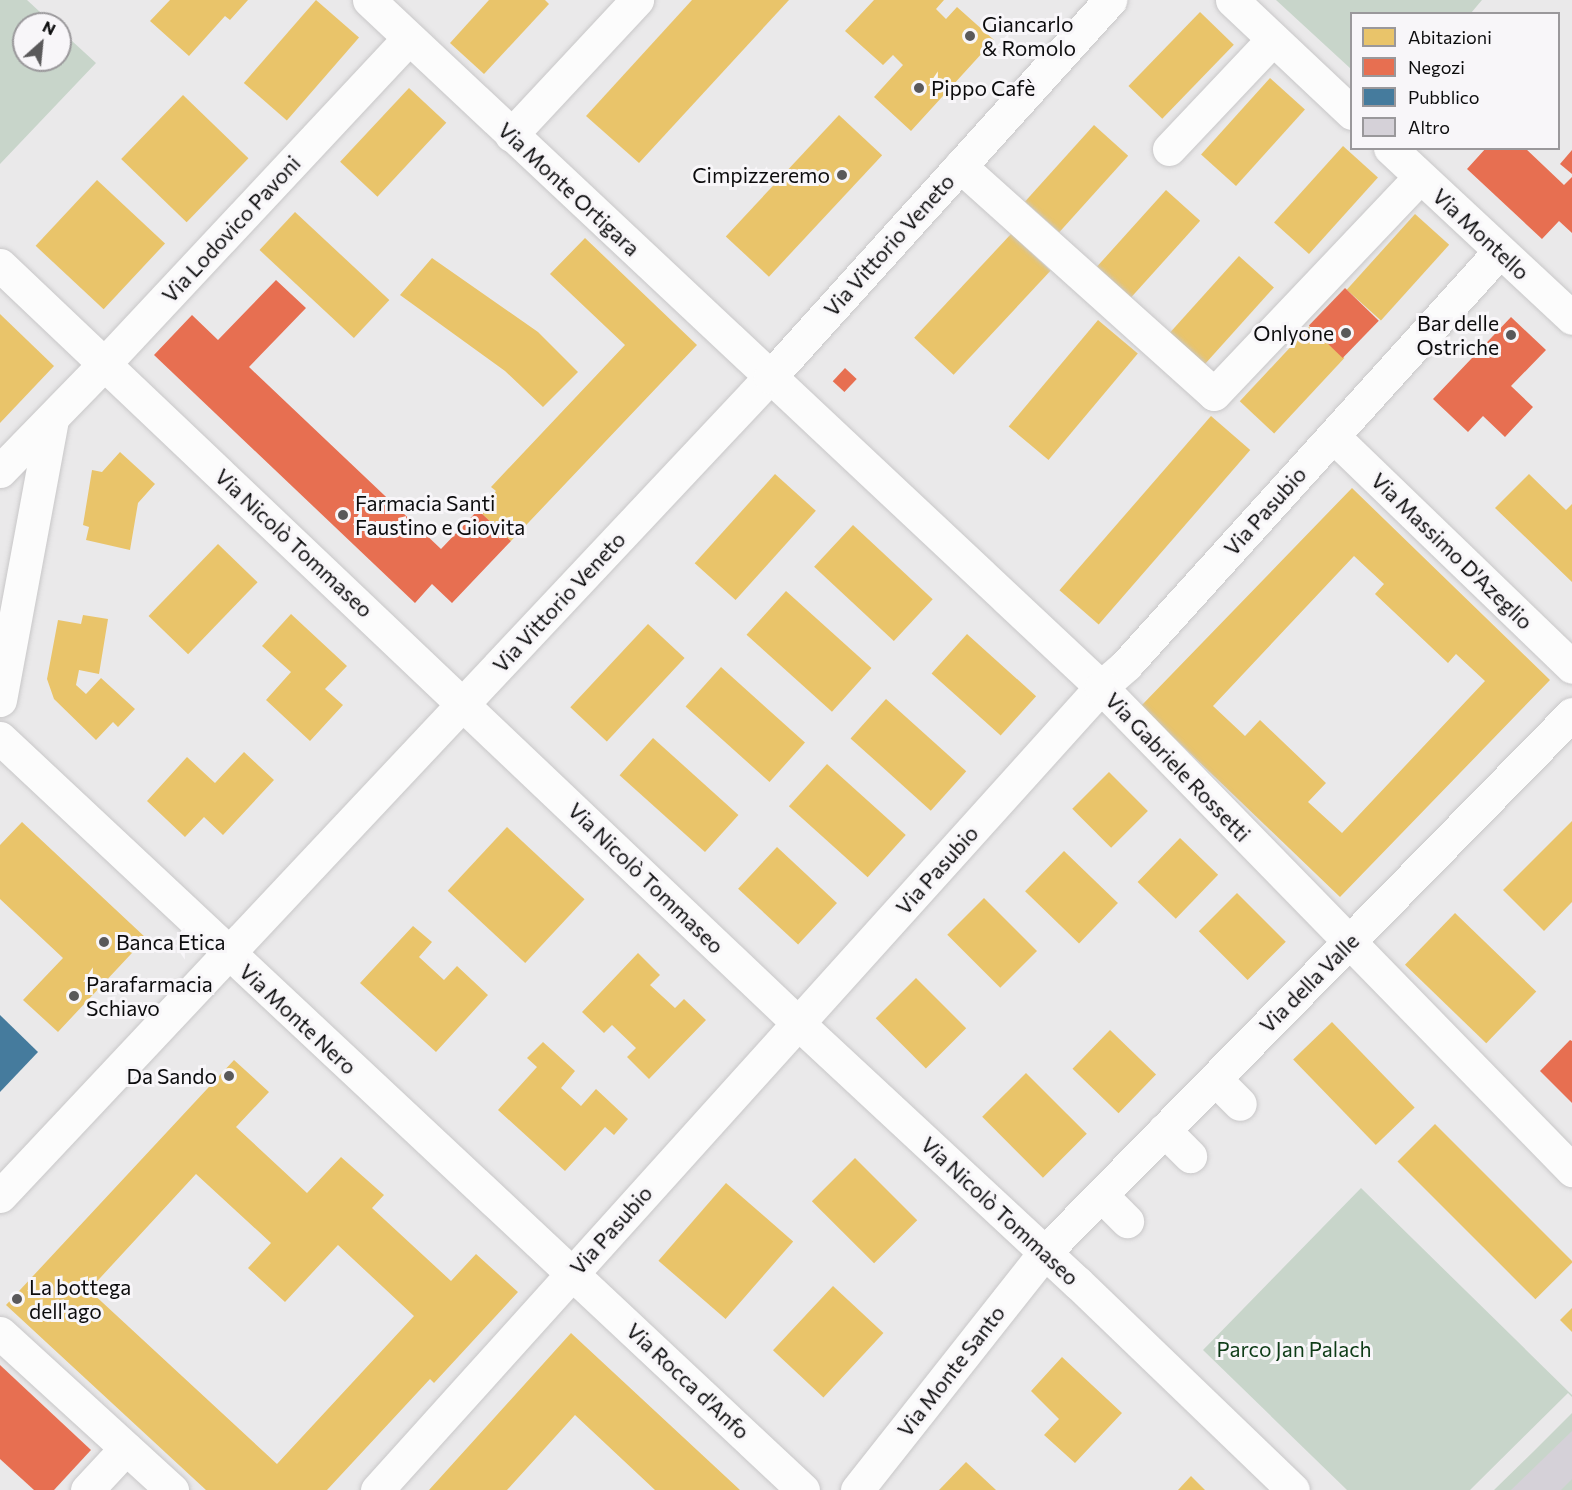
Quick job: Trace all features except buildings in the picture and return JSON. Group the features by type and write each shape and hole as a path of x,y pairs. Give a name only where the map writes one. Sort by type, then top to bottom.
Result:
{"street":[{"name":"Via Monte Ortigara","path":"369,0 770,377"},
{"path":"511,135 637,0"},
{"name":"Via Vittorio Veneto","path":"0,1196 770,377 1110,0"},
{"path":"1232,0 1350,111"},
{"name":"Via Lodovico Pavoni","path":"0,471 104,364 409,38"},
{"path":"1169,148 1273,39"},
{"name":"Via Montello","path":"1396,151 1499,252 1572,318"},
{"path":"960,166 1214,394 1420,177"},
{"name":"Via Pasubio","path":"377,1490 1101,687 1126,665 1499,252"},
{"name":"Via Nicolò Tommaseo","path":"0,265 464,703 799,1024 1045,1252 1293,1490"},
{"name":"Via Gabriele Rossetti","path":"770,377 1101,687 1572,1170"},
{"path":"0,700 52,419"},
{"name":"Via Massimo D'Azeglio","path":"1333,436 1572,667"},
{"name":"Via della Valle","path":"1045,1252 1572,714"},
{"name":"Via Monte Nero","path":"0,738 228,954 573,1273"},
{"path":"1215,1079 1240,1104"},
{"path":"1164,1130 1190,1156"},
{"path":"1101,1195 1127,1221"},
{"name":"Via Monte Santo","path":"857,1490 1045,1252"},
{"name":"Via Rocca d'Anfo","path":"573,1273 802,1490"},
{"path":"0,1334 172,1490"},
{"path":"87,1490 126,1448"}],"green space":[{"path":"0,0 27,0 40,12 12,12 12,72 72,72 72,41 96,63 0,164"},
{"path":"1276,0 1482,0 1472,12 1350,12 1350,68"},
{"name":"Parco Jan Palach","path":"1361,1188 1572,1395 1572,1397 1568,1393 1470,1490 1347,1490 1203,1350"},
{"path":"1572,1413 1572,1490 1494,1490 1534,1451"}],"place":[{"name":"Giancarlo & Romolo","path":"970,36"},
{"name":"Pippo Cafè","path":"919,88"},
{"name":"Cimpizzeremo","path":"842,175"},
{"name":"Onlyone","path":"1346,333"},
{"name":"Bar delle Ostriche","path":"1511,335"},
{"name":"Farmacia Santi Faustino e Giovita","path":"343,515"},
{"name":"Banca Etica","path":"104,942"},
{"name":"Parafarmacia Schiavo","path":"74,996"},
{"name":"Da Sando","path":"229,1076"},
{"name":"La bottega dell'ago","path":"17,1299"}]}
